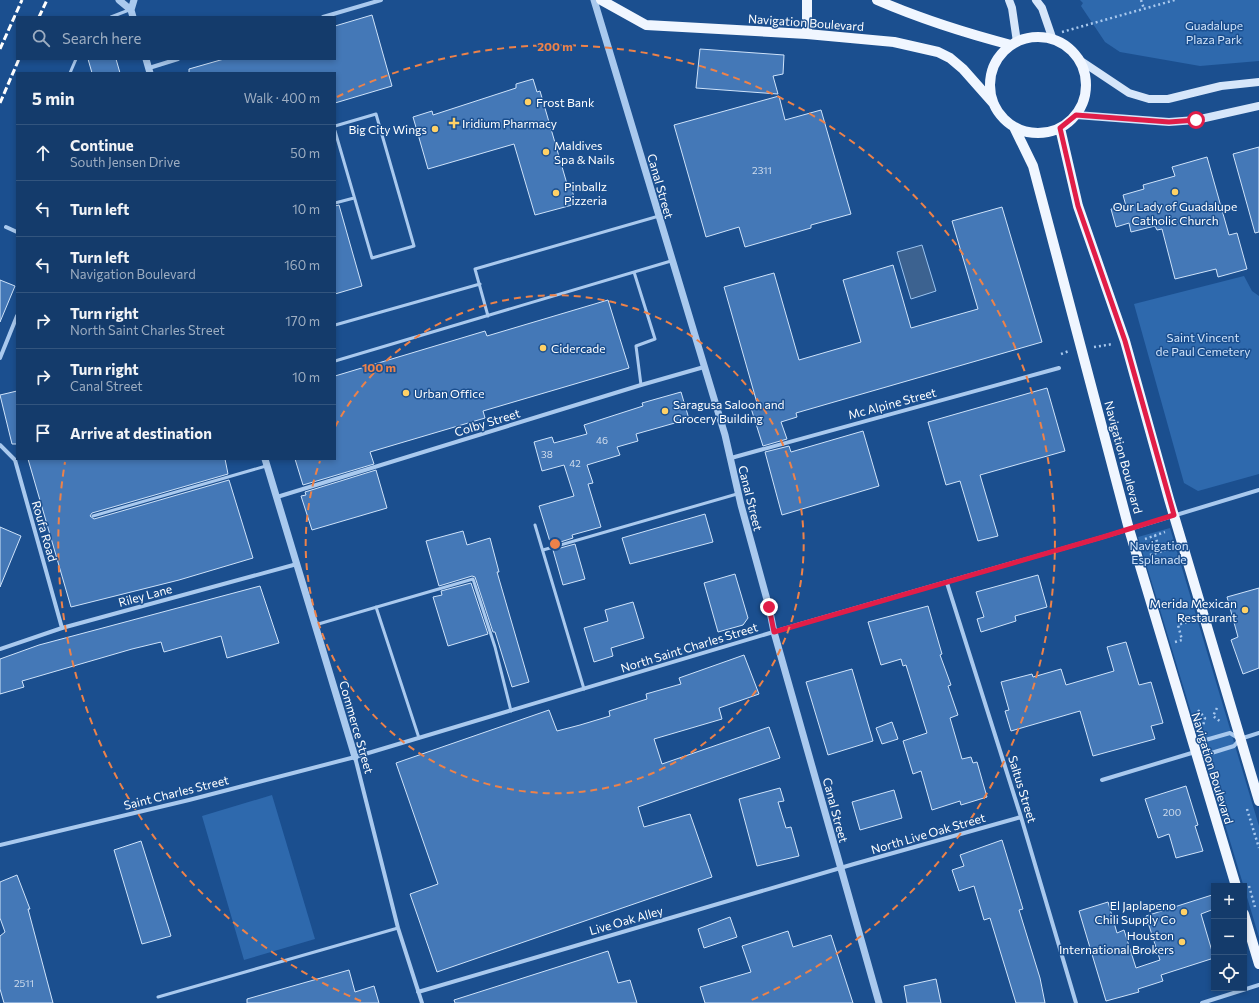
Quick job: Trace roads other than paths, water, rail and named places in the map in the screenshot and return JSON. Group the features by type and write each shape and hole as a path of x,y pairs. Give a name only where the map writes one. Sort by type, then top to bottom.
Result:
{"main road":[{"name":"Navigation Boulevard","path":"601,0 646,25 807,34 894,42 938,52 950,58 963,69 994,104"},
{"path":"807,0 807,34"},
{"path":"877,0 920,18 965,33 1014,44"},
{"path":"1010,0 1012,8 1014,44"},
{"path":"1036,0 1042,8 1052,37"},
{"path":"1078,59 1084,70 1086,87 1082,105 1076,115 1060,128 1049,132 1037,133 1014,127 1003,117 994,104 990,91 993,72 1001,54 1014,44 1028,38 1052,37 1063,44 1078,59 1129,93 1149,99 1168,99 1221,86 1259,82"},
{"path":"1076,115 1169,122 1196,120 1259,106"},
{"name":"Navigation Boulevard","path":"1014,127 1033,166 1129,529 1235,883"},
{"path":"1060,128 1078,206 1125,341 1174,515 1259,801"},
{"path":"1246,919 1259,964"}],"street":[{"path":"120,0 132,13"},
{"path":"132,13 134,0"},
{"path":"326,16 381,0"},
{"name":"Canal Street","path":"594,0 731,458 738,494 769,607 774,632 879,1003"},
{"path":"146,60 150,70 175,60"},
{"path":"6,227 16,232"},
{"path":"0,358 16,319"},
{"name":"Colby Street","path":"277,497 641,385 704,368"},
{"name":"Mc Alpine Street","path":"731,458 1059,368"},
{"name":"Roufa Road","path":"0,445 15,460 62,628"},
{"name":"Commerce Street","path":"266,462 355,757 398,928 422,1003"},
{"name":"North Saint Charles Street","path":"355,757 1259,490"},
{"name":"Riley Lane","path":"0,649 62,628 297,564"},
{"name":"Saltus Street","path":"947,583 1021,817 1076,1003"},
{"path":"1195,752 1202,741 1212,738 1230,733 1240,739"},
{"path":"1102,780 1195,752 1205,756 1234,746 1240,739 1259,733"},
{"name":"Saint Charles Street","path":"0,845 190,800 355,757"},
{"name":"North Live Oak Street","path":"840,868 1021,817"},
{"name":"Live Oak Alley","path":"418,992 840,868"},
{"path":"1202,1003 1259,985"}],"lane":[{"path":"116,16 132,13"},
{"path":"70,72 76,60"},
{"path":"336,126 376,114 414,246 372,258 336,135"},
{"path":"336,203 354,198"},
{"path":"488,316 475,268 659,216"},
{"path":"336,361 671,261"},
{"path":"634,272 655,339 636,346 641,385"},
{"path":"336,325 480,284"},
{"path":"93,516 266,462"},
{"path":"543,550 738,494"},
{"path":"535,525 584,689"},
{"path":"315,624 473,579 495,647 510,711"},
{"path":"376,607 419,738"},
{"path":"158,997 398,928"}],"railway":[{"path":"0,49 22,0"},
{"path":"39,16 47,0"},
{"path":"0,103 19,60"}],"place":[{"name":"Frost Bank","path":"528,102"},
{"name":"Iridium Pharmacy","path":"454,123"},
{"name":"Big City Wings","path":"435,129"},
{"name":"Maldives Spa & Nails","path":"546,152"},
{"name":"Our Lady of Guadalupe Catholic Church","path":"1175,192"},
{"name":"Pinballz Pizzeria","path":"556,193"},
{"name":"Cidercade","path":"543,348"},
{"name":"Urban Office","path":"406,393"},
{"name":"Saragusa Saloon and Grocery Building","path":"665,411"},
{"name":"Merida Mexican Restaurant","path":"1245,610"},
{"name":"El Japlapeno Chili Supply Co","path":"1184,912"},
{"name":"Houston International Brokers","path":"1182,942"}],"park label":[{"name":"Guadalupe Plaza Park","path":"1214,32"},
{"name":"Saint Vincent de Paul Cemetery","path":"1203,344"},
{"name":"Navigation Esplanade","path":"1159,552"}]}
